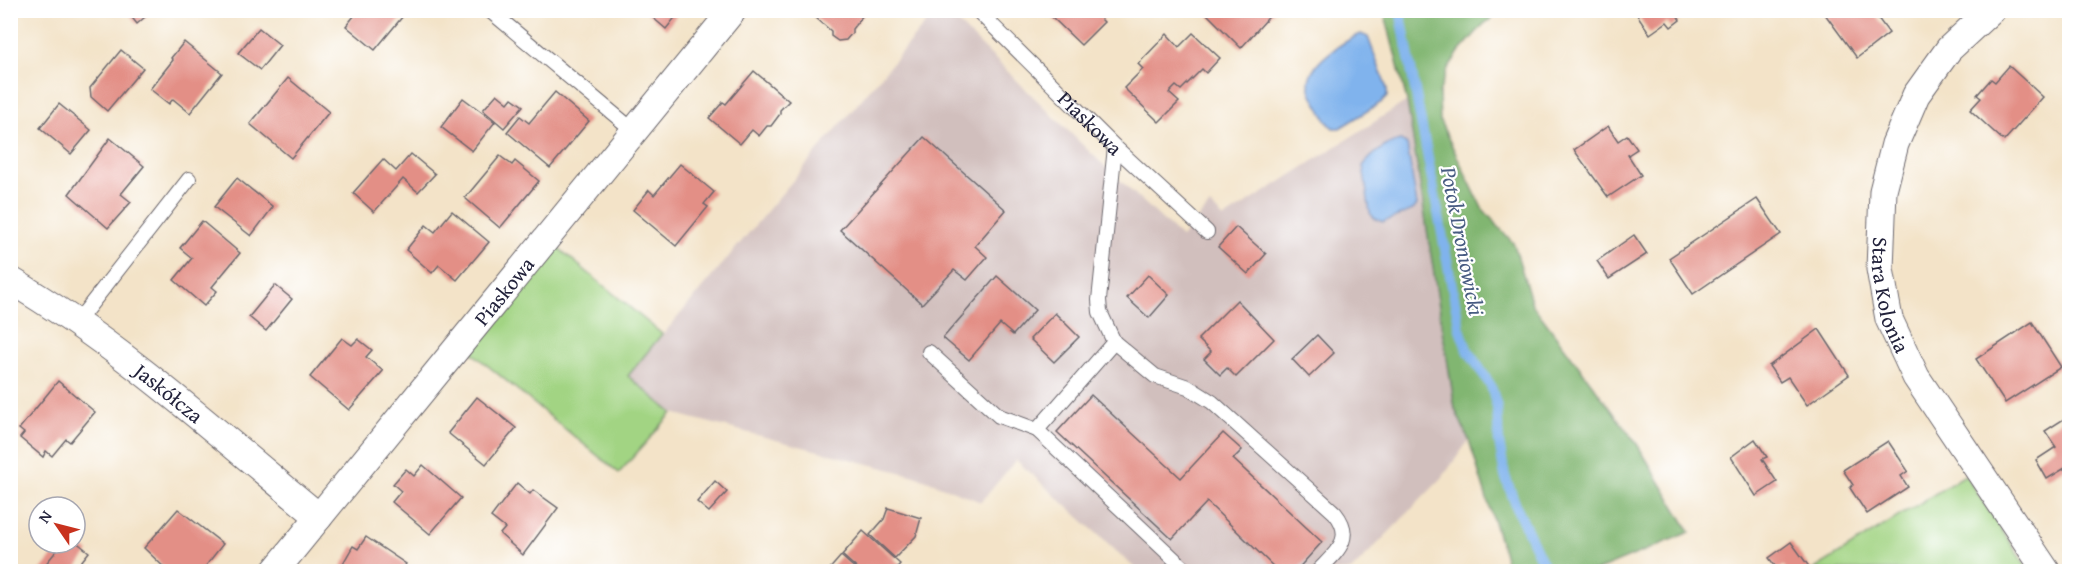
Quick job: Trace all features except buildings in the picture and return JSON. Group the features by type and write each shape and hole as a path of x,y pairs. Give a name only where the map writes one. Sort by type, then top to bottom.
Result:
{"street":[{"name":"Piaskowa","path":"274,572 733,10"},
{"name":"Stara Kolonia","path":"1991,10 1949,49 1916,95 1903,124 1895,144 1883,191 1880,269 1889,319 1916,377 2047,572"},
{"name":"Jaskółcza","path":"10,280 77,321 319,517"}],"lane":[{"path":"489,10 634,131"},
{"name":"Piaskowa","path":"977,10 1115,147 1207,232"},
{"path":"1115,147 1099,300 1100,312 1114,342 1155,376 1188,387 1212,402 1335,513 1343,525 1343,542 1317,572"},
{"path":"77,321 189,179"},
{"path":"1037,430 1114,342"},
{"path":"929,352 999,416 1037,430 1188,572"}],"shaded area":[{"path":"936,11 946,11 1093,155 1181,237 1210,205 1224,218 1407,101 1455,409 1469,440 1442,478 1351,571 1138,571 1016,460 981,502 919,477 672,413 628,376"}],"green space":[{"path":"1384,11 1501,11 1483,25 1459,52 1447,70 1439,93 1440,121 1482,208 1514,244 1532,304 1637,444 1690,532 1596,571 1509,571 1469,440 1455,409 1407,101"},
{"path":"557,247 662,334 628,376 672,413 619,473 471,352"},
{"path":"1965,475 2029,571 1813,570"}],"water":[{"path":"1361,34 1368,37 1387,89 1387,97 1340,128 1333,128 1311,94 1309,83 1311,75 1329,54"},
{"path":"1401,140 1407,145 1417,205 1413,210 1383,222 1375,219 1370,213 1363,166 1380,150"}],"waterway":[{"name":"Potok Droniowicki","path":"1400,10 1460,329 1467,349 1491,386 1497,407 1499,442 1505,476 1518,511 1547,572"}]}
